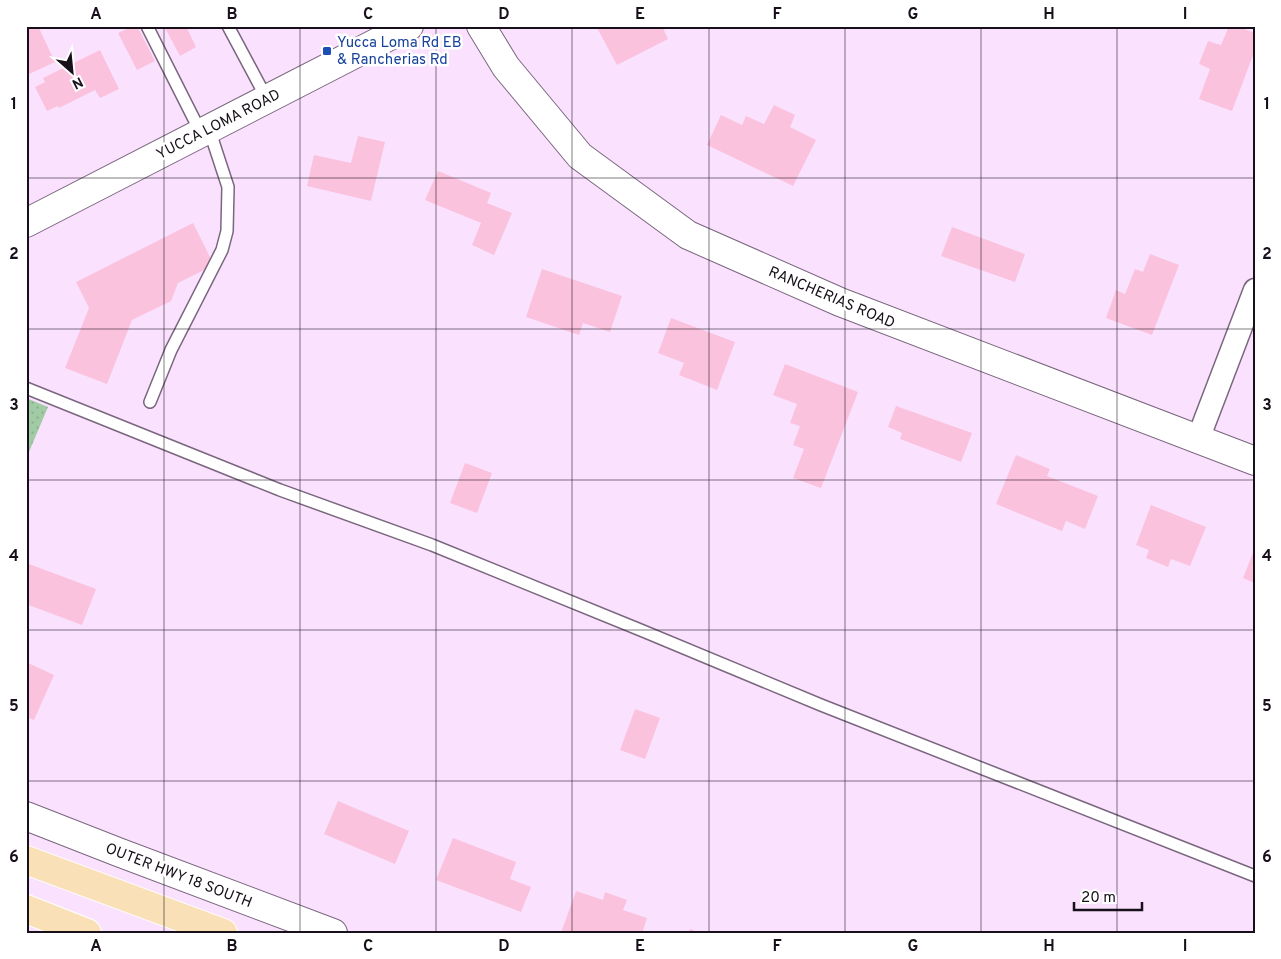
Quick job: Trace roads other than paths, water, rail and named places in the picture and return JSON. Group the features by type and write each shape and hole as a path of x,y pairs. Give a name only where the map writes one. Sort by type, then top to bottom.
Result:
{"main road":[{"path":"26,860 223,933"},
{"path":"26,909 87,933"}],"street":[{"name":"YUCCA LOMA ROAD","path":"26,223 410,26"},
{"name":"RANCHERIAS ROAD","path":"481,26 506,67 580,156 688,235 840,302 1255,461"},
{"path":"1198,439 1255,290"},
{"name":"OUTER HWY 18 SOUTH","path":"26,816 332,933"}],"lane":[{"path":"147,26 205,131 228,187 227,231 222,250 171,350 150,402"},
{"path":"228,26 267,99"},
{"path":"26,388 280,490 432,545 821,706 1255,876"}],"place":[{"name":"Yucca Loma Rd EB & Rancherias Rd","path":"327,51"}]}
